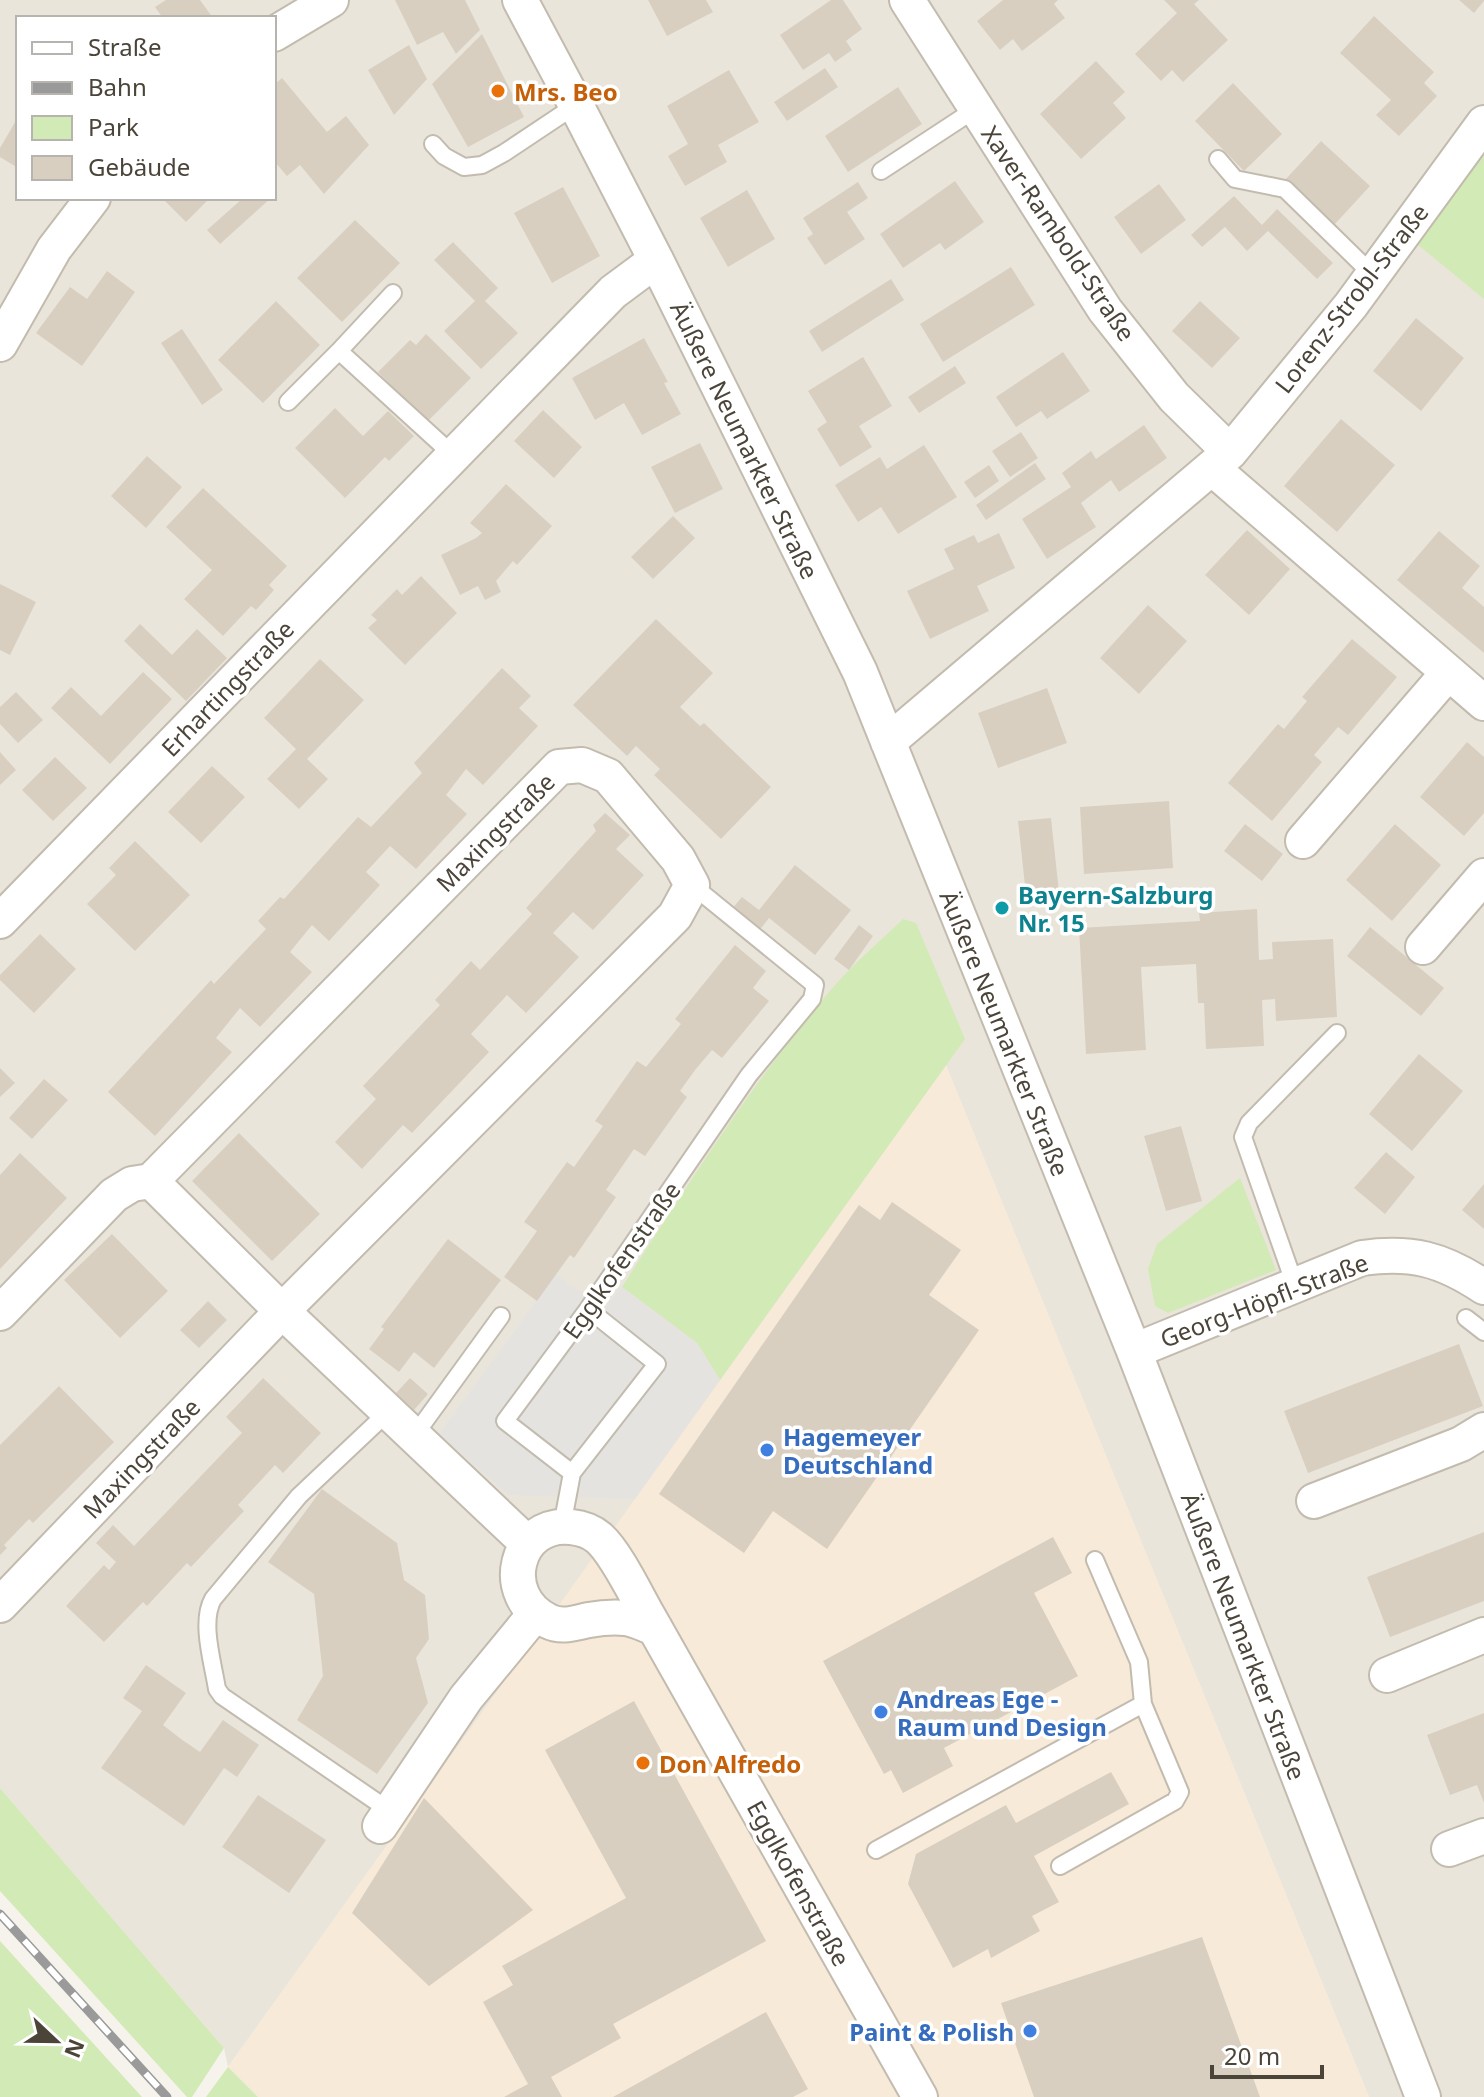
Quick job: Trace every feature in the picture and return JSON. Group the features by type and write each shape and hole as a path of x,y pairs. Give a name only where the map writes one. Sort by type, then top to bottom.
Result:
{"street":[{"path":"276,33 331,0"},
{"name":"Äußere Neumarkter Straße","path":"520,0 656,260 860,672 1134,1351 1423,2097"},
{"name":"Xaver-Rambold-Straße","path":"907,0 1105,310 1221,460"},
{"name":"Lorenz-Strobl-Straße","path":"888,742 1221,460 1351,305 1484,123"},
{"path":"0,344 54,249 91,200"},
{"name":"Erhartingstraße","path":"1,919 613,292 656,260"},
{"path":"1221,460 1484,703"},
{"path":"1303,841 1448,673"},
{"name":"Maxingstraße","path":"0,1313 114,1195 132,1184 151,1181 559,767 582,765 608,776 678,859 692,885 675,916 282,1311 0,1605"},
{"path":"1423,947 1484,876"},
{"path":"151,1181 282,1311 528,1544"},
{"name":"Georg-Höpfl-Straße","path":"1134,1351 1362,1258 1381,1255 1418,1257 1458,1271 1484,1287"},
{"path":"1314,1501 1461,1444 1484,1430"},
{"path":"562,1526 543,1532 528,1544 519,1561 517,1580 523,1599 535,1614 552,1624 571,1625 590,1620 628,1618 652,1622"},
{"name":"Egglkofenstraße","path":"562,1526 581,1528 598,1537 611,1552 920,2097"},
{"path":"385,1819 466,1698 535,1614"},
{"path":"1387,1675 1484,1635"},
{"path":"1449,1849 1484,1836"}],"lane":[{"path":"433,144 444,156 464,167 482,165 576,105"},
{"path":"881,171 977,108"},
{"path":"1218,159 1235,179 1285,189 1373,275"},
{"path":"288,402 393,293"},
{"path":"339,351 453,455"},
{"name":"Egglkofenstraße","path":"572,1473 505,1421 588,1309 749,1075 812,999 815,985 692,885"},
{"path":"1295,1285 1243,1137 1249,1123 1337,1033"},
{"path":"562,1526 572,1473 657,1364 588,1309"},
{"path":"414,1436 501,1316"},
{"path":"1466,1318 1484,1332"},
{"path":"385,1819 222,1696 217,1689 206,1620 213,1599 299,1496 388,1412"},
{"path":"1060,1866 1175,1801 1180,1792 1143,1704 1139,1662 1095,1560"},
{"path":"876,1850 1143,1704"}],"shaded area":[{"path":"0,0 1484,0 1484,2097 1369,2097 946,1066 228,2067 224,2048 0,1788"},
{"path":"946,1065 1369,2097 258,2097 228,2067"},
{"path":"556,1274 606,1306 622,1287 697,1343 720,1380 635,1499 508,1495 439,1434"}],"green space":[{"path":"1484,153 1484,299 1417,244"},
{"path":"903,919 916,923 965,1039 720,1380 697,1343 622,1287 721,1136 800,1027 837,982"},
{"path":"1240,1178 1276,1270 1168,1313 1155,1306 1148,1269 1157,1244"},
{"path":"0,1788 224,2048 192,2097 187,2097 0,1891"},
{"path":"0,1941 142,2097 0,2097"},
{"path":"228,2067 258,2097 206,2097"}],"building":[{"path":"166,0 200,0 212,16 162,16 155,7"},
{"path":"395,0 465,0 480,30 456,54 443,32 417,45"},
{"path":"648,0 706,0 713,12 667,36"},
{"path":"831,0 843,0 862,29 846,41 852,50 835,62 829,53 803,70 780,35"},
{"path":"1003,0 1058,0 1054,4 1065,18 1022,51 1013,39 1000,50 977,21"},
{"path":"1164,0 1199,0 1194,4 1228,40 1183,82 1172,70 1161,81 1135,54 1177,13"},
{"path":"1459,0 1484,0 1484,1 1474,13"},
{"path":"1374,16 1434,72 1424,83 1437,96 1399,136 1376,115 1391,100 1340,53"},
{"path":"482,34 524,117 468,147 432,84"},
{"path":"409,45 427,79 394,115 368,70"},
{"path":"1096,61 1125,92 1113,103 1126,118 1081,159 1040,114"},
{"path":"825,68 838,87 787,121 774,102"},
{"path":"729,70 759,122 718,145 727,162 685,186 668,156 688,144 667,106"},
{"path":"282,78 327,132 346,116 369,145 324,194 300,165 287,176 276,163 276,83"},
{"path":"1233,83 1282,134 1244,171 1195,121"},
{"path":"898,87 922,124 848,172 825,136"},
{"path":"16,120 16,167 0,157 0,148"},
{"path":"1321,141 1370,186 1334,225 1285,180"},
{"path":"955,181 984,222 945,250 940,243 903,268 880,234"},
{"path":"858,182 868,198 847,212 865,239 825,265 807,238 813,234 803,218"},
{"path":"1159,184 1186,220 1141,254 1114,217"},
{"path":"563,187 600,256 552,283 514,213"},
{"path":"747,190 775,239 728,267 700,218"},
{"path":"1234,196 1262,225 1277,209 1333,263 1317,279 1268,231 1247,251 1225,227 1202,247 1191,235"},
{"path":"164,200 208,200 186,222"},
{"path":"241,200 269,200 220,244 207,230"},
{"path":"355,220 400,263 342,322 297,278"},
{"path":"453,242 498,288 485,301 518,333 481,369 444,331 475,301 434,260"},
{"path":"1011,267 1035,305 943,362 920,324"},
{"path":"107,271 135,292 82,366 36,333 70,287 87,299"},
{"path":"891,279 904,300 822,352 809,331"},
{"path":"276,301 320,345 263,403 218,360"},
{"path":"1200,301 1240,338 1212,368 1172,331"},
{"path":"1416,318 1464,358 1421,411 1373,371"},
{"path":"182,329 223,390 202,405 161,343"},
{"path":"426,334 471,378 427,422 378,372 410,340 416,345"},
{"path":"644,338 681,414 642,435 624,403 595,420 572,378"},
{"path":"1063,352 1090,391 1047,419 1041,411 1016,427 996,397"},
{"path":"863,357 892,406 859,426 872,447 840,467 817,429 827,422 808,391"},
{"path":"955,366 966,383 919,413 908,397"},
{"path":"335,408 363,436 388,411 414,436 389,461 385,457 345,498 295,448"},
{"path":"543,410 582,447 554,478 514,441"},
{"path":"1341,419 1395,465 1337,532 1284,486"},
{"path":"1144,425 1167,458 1119,492 1111,480 1081,503 1096,527 1047,559 1022,519 1071,487 1062,473 1091,451 1096,459"},
{"path":"1021,432 1038,458 1010,477 992,451"},
{"path":"700,443 723,489 675,513 651,467"},
{"path":"924,445 957,497 898,534 881,507 858,522 835,485 880,457 887,469"},
{"path":"147,456 182,487 146,528 111,496"},
{"path":"1035,463 1046,479 986,520 976,505"},
{"path":"989,465 999,481 975,498 964,482"},
{"path":"506,484 552,526 517,565 513,561 496,581 501,592 485,600 478,586 460,595 441,555 482,533 470,523"},
{"path":"203,488 287,566 269,585 274,590 256,610 251,606 223,636 184,599 212,570 166,527"},
{"path":"673,516 695,538 653,579 631,557"},
{"path":"1247,530 1290,569 1249,615 1205,575"},
{"path":"1439,531 1480,566 1462,588 1484,607 1484,653 1397,580"},
{"path":"999,533 1015,568 977,586 989,611 930,639 907,591 954,569 944,549 974,535 978,543"},
{"path":"421,576 457,613 405,665 368,628 377,620 371,615 397,589 402,595"},
{"path":"0,584 36,602 10,655 0,650"},
{"path":"1148,605 1187,641 1139,694 1100,658"},
{"path":"656,619 713,673 680,707 700,726 704,723 771,787 721,839 654,775 660,769 636,746 627,756 573,705"},
{"path":"140,624 172,655 197,629 227,658 186,701 124,641"},
{"path":"1352,639 1397,677 1348,735 1338,727 1314,755 1322,762 1272,821 1228,783 1278,724 1284,729 1307,701 1302,697"},
{"path":"320,659 364,700 307,759 328,779 299,809 267,779 296,749 264,718"},
{"path":"502,668 531,696 519,708 538,726 483,785 466,769 446,795 467,814 416,869 390,846 366,872 380,885 329,941 312,925 290,952 312,972 260,1027 240,1008 216,1038 232,1052 155,1136 108,1092 211,980 214,984 266,929 258,921 280,897 284,899 358,817 371,827 422,773 414,763"},
{"path":"143,672 172,699 110,764 51,708 71,687 101,716"},
{"path":"1047,688 1067,743 998,768 978,713"},
{"path":"16,692 43,720 18,743 0,724 0,707"},
{"path":"1467,742 1484,757 1484,813 1464,836 1420,797"},
{"path":"0,752 16,770 0,785"},
{"path":"55,757 87,788 53,821 22,790"},
{"path":"212,766 245,797 201,843 168,812"},
{"path":"1169,801 1173,868 1084,874 1080,807"},
{"path":"605,813 630,835 616,849 644,875 593,930 573,912 553,933 579,957 526,1013 507,995 471,1034 489,1052 412,1133 403,1125 362,1169 335,1142 376,1099 363,1086 440,1005 435,1000 471,961 480,970 532,914 526,908 596,831 593,825"},
{"path":"1051,818 1059,892 1026,895 1018,821"},
{"path":"1245,824 1283,854 1262,881 1224,851"},
{"path":"1395,824 1441,865 1392,921 1346,880"},
{"path":"135,841 190,895 135,951 87,904 116,875 109,868"},
{"path":"795,865 851,910 815,955 769,918 758,932 731,910 742,897 759,910"},
{"path":"1257,909 1259,960 1273,959 1272,942 1333,939 1337,1017 1276,1021 1275,999 1262,1000 1264,1046 1206,1049 1204,1003 1198,1003 1196,964 1141,967 1146,1050 1086,1054 1079,928 1200,921 1199,913"},
{"path":"859,925 873,936 849,970 834,959"},
{"path":"1370,927 1444,988 1421,1016 1347,956"},
{"path":"40,934 76,969 34,1013 0,980 0,975"},
{"path":"735,945 766,971 753,988 769,1001 722,1058 712,1050 695,1070 680,1091 687,1097 645,1156 634,1149 606,1190 616,1197 574,1258 570,1255 537,1301 504,1277 537,1231 524,1222 567,1162 574,1167 603,1126 595,1121 637,1061 646,1067 681,1024 675,1019"},
{"path":"1419,1054 1463,1091 1412,1151 1369,1114"},
{"path":"0,1068 15,1083 0,1097"},
{"path":"44,1079 68,1100 32,1139 9,1118"},
{"path":"1181,1126 1202,1201 1166,1211 1144,1136"},
{"path":"239,1133 320,1214 272,1261 192,1181"},
{"path":"1386,1152 1415,1177 1385,1214 1354,1188"},
{"path":"20,1153 67,1198 0,1269 0,1175"},
{"path":"1484,1184 1484,1229 1462,1210"},
{"path":"892,1202 961,1250 929,1295 979,1330 827,1549 773,1511 744,1553 659,1494 859,1205 880,1220"},
{"path":"112,1234 168,1291 120,1338 64,1280"},
{"path":"448,1239 501,1280 434,1368 414,1352 399,1372 369,1349 384,1329 381,1327"},
{"path":"208,1301 227,1320 199,1348 180,1330"},
{"path":"1459,1344 1483,1406 1308,1473 1284,1411"},
{"path":"263,1378 321,1433 283,1473 275,1465 238,1505 244,1511 191,1567 187,1563 147,1606 143,1602 104,1642 66,1606 104,1565 109,1570 116,1562 96,1543 113,1525 134,1546 242,1433 226,1417"},
{"path":"410,1378 428,1394 414,1410 396,1393"},
{"path":"59,1386 114,1442 33,1523 29,1519 4,1545 7,1548 0,1555 0,1445"},
{"path":"322,1489 397,1543 404,1580 425,1595 429,1639 416,1658 428,1703 377,1774 297,1720 323,1676 314,1594 268,1562"},
{"path":"1484,1532 1484,1601 1390,1637 1367,1577"},
{"path":"1053,1537 1072,1573 1034,1593 1078,1676 944,1748 953,1766 903,1793 891,1770 884,1774 823,1661"},
{"path":"146,1665 186,1693 163,1725 181,1739 200,1752 223,1720 259,1745 237,1777 224,1768 184,1826 101,1768 142,1711 123,1698"},
{"path":"634,1701 766,1941 613,2024 621,2038 551,2077 562,2097 504,2097 528,2084 483,2002 513,1985 502,1966 626,1898 545,1750"},
{"path":"1484,1713 1484,1803 1477,1785 1450,1795 1427,1735"},
{"path":"1111,1772 1129,1804 1034,1856 1059,1902 1032,1916 1040,1931 991,1958 988,1949 953,1968 908,1884 916,1854 1006,1805 1016,1823"},
{"path":"258,1795 326,1840 289,1893 222,1847"},
{"path":"424,1798 533,1910 429,1986 352,1913"},
{"path":"1202,1937 1260,2097 1034,2097 1001,2003"},
{"path":"766,2012 808,2089 793,2097 613,2097"}],"railway":[{"path":"0,1914 167,2097"}],"place":[{"name":"Mrs. Beo","path":"498,91"},
{"name":"Bayern-Salzburg Nr. 15","path":"1002,908"},
{"name":"Hagemeyer Deutschland","path":"767,1450"},
{"name":"Andreas Ege - Raum und Design","path":"881,1712"},
{"name":"Don Alfredo","path":"643,1763"},
{"name":"Paint & Polish","path":"1030,2031"}]}
